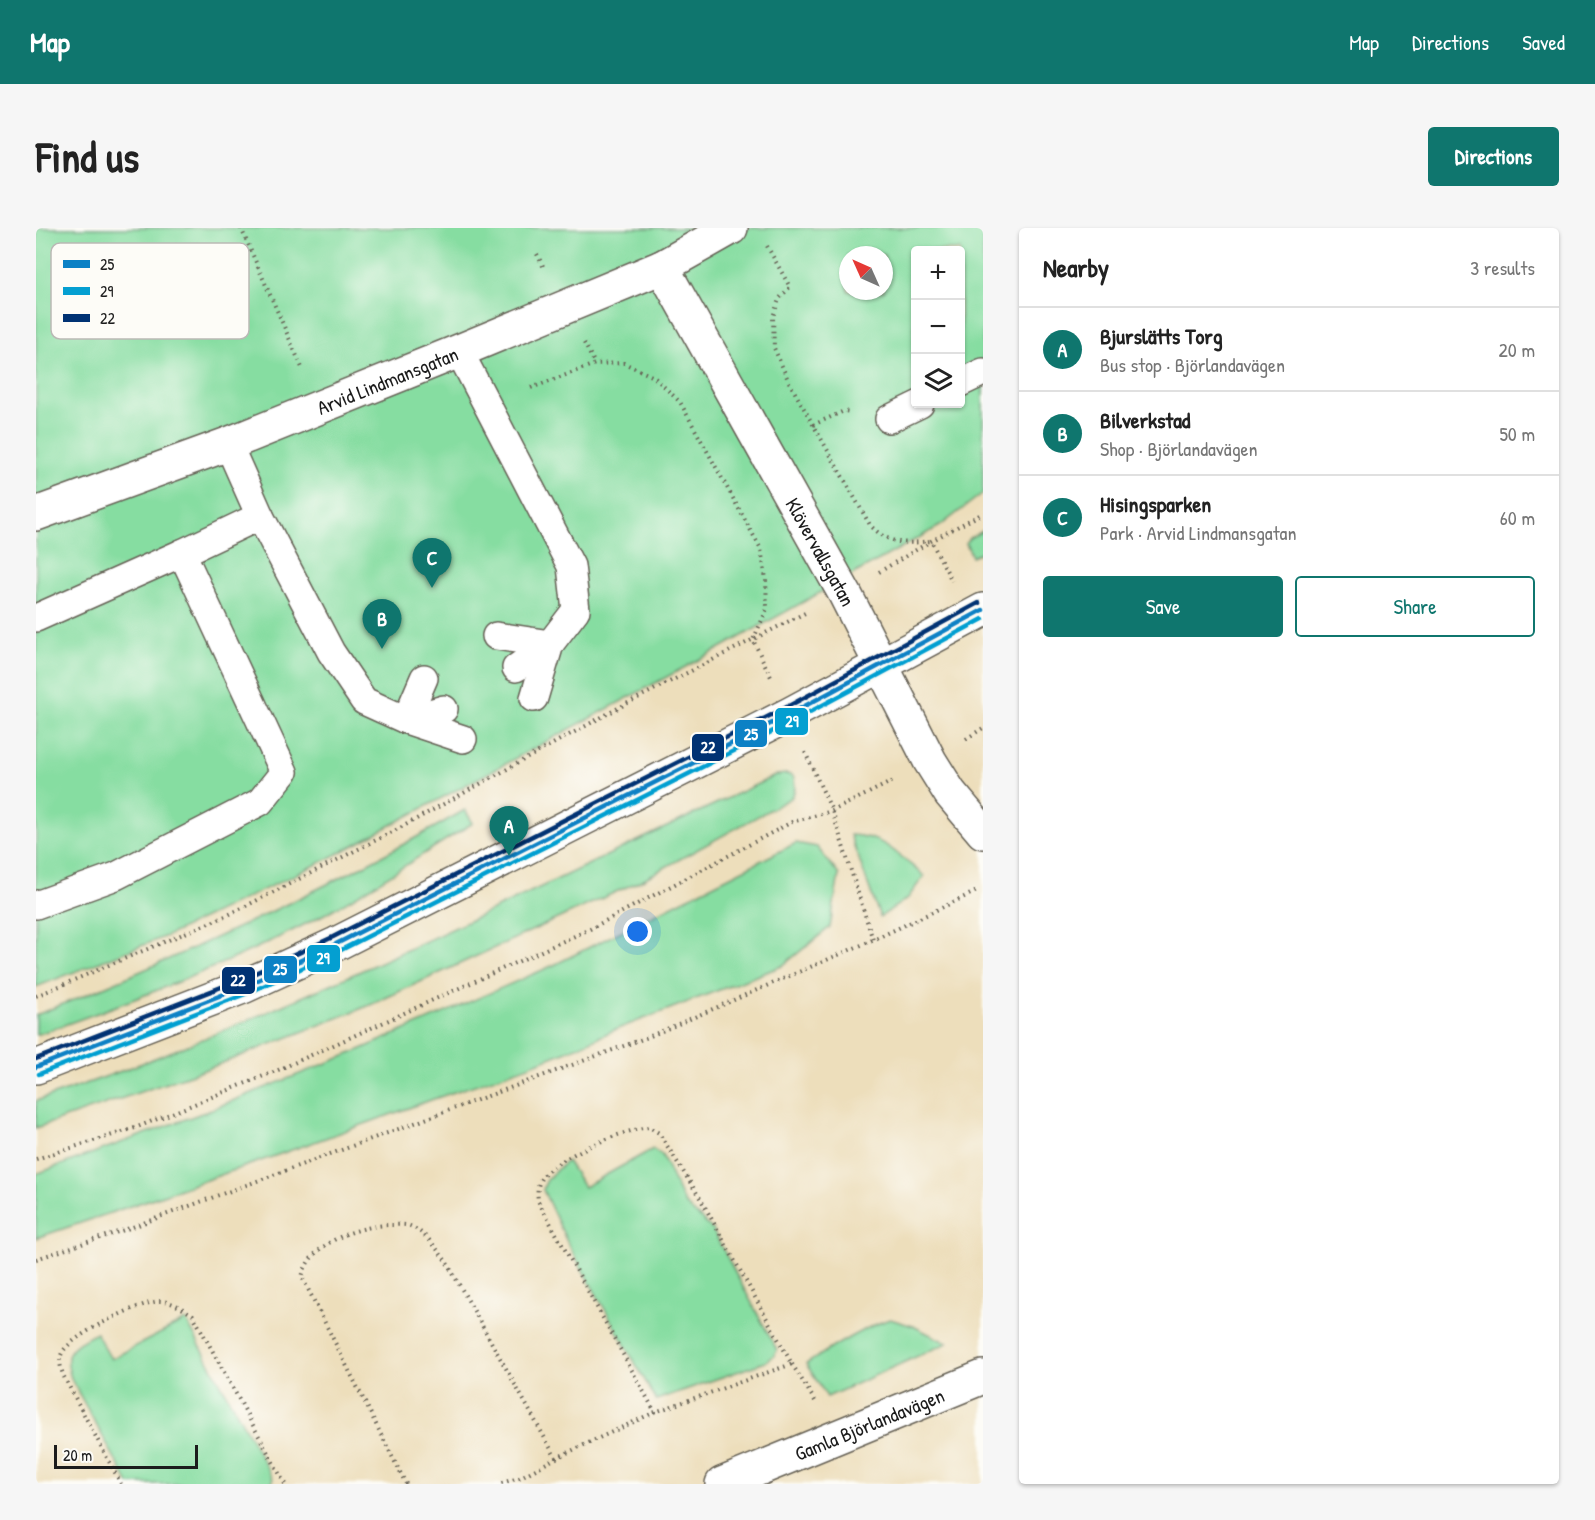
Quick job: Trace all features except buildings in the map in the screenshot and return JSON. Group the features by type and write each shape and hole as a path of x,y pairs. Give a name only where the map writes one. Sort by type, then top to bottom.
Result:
{"street":[{"name":"Arvid Lindmansgatan","path":"36,514 228,444 459,351 662,267 731,228"},
{"name":"Klövervallsgatan","path":"662,267 844,594 930,761 950,793 983,832"},
{"path":"36,1067 245,986 336,944 788,715 983,610"},
{"name":"Gamla Björlandavägen","path":"722,1484 983,1377"}],"lane":[{"path":"459,351 571,566 576,610 550,644 516,668"},
{"path":"965,381 983,372"},
{"path":"889,419 912,408"},
{"path":"228,444 260,516 332,652 364,701 406,720 463,740"},
{"path":"36,618 260,516"},
{"path":"36,905 116,876 260,802 284,772 182,553"},
{"path":"496,636 550,644"},
{"path":"534,698 550,644"},
{"path":"406,720 424,678"},
{"path":"406,720 444,709"}],"path":[{"path":"241,228 248,243"},
{"path":"763,238 790,286 779,299 773,317 774,348 789,382 870,525 880,536 906,543 931,541"},
{"path":"249,246 304,371"},
{"path":"531,388 595,364 624,363 654,377 680,402 761,549 766,579 767,609 753,640"},
{"path":"36,996 228,915 400,828 620,707 844,594 931,541 983,513"},
{"path":"36,1159 135,1128 276,1071 590,928 792,822 832,811 873,940"},
{"path":"36,1259 127,1229 648,1037 873,940 977,891"},
{"path":"655,1412 538,1201 537,1188 543,1175 563,1160 634,1128 649,1127 659,1133 700,1198 792,1364 820,1409"},
{"path":"406,1484 302,1277 304,1267 336,1238 377,1225 409,1225 428,1238 440,1253 556,1458"},
{"path":"121,1484 63,1375 59,1360 69,1344 102,1323 159,1301 177,1305 193,1316 285,1484"},
{"path":"498,1484 519,1478 556,1458 655,1412 792,1364"}],"green space":[{"path":"36,228 983,228 983,493 940,526 717,650 330,858 169,935 36,987"},
{"path":"983,531 983,551 972,557 966,543 969,538"},
{"path":"777,775 793,776 795,782 795,790 791,798 642,880 368,1006 207,1069 36,1128 36,1101 140,1064 313,992"},
{"path":"465,810 473,823 340,905 287,934 181,981 36,1035 36,1015 254,920 360,867"},
{"path":"850,835 862,836 882,843 924,876 908,898 880,917"},
{"path":"796,843 817,847 839,875 830,927 782,966 612,1031 516,1071 36,1238 36,1174 202,1113 357,1051 554,965"},
{"path":"653,1149 662,1155 684,1203 712,1229 777,1350 774,1356 765,1362 656,1400 568,1244 543,1190 549,1177 567,1161 584,1187"},
{"path":"890,1319 913,1326 947,1343 827,1397 806,1364 857,1333"},
{"path":"186,1320 273,1479 272,1484 129,1484 72,1381 68,1362 70,1351 96,1333 111,1359"}],"transit line":[{"name":"22","path":"36,1059 242,979 333,937 785,708 979,603"},
{"name":"25","path":"36,1067 245,986 336,944 788,715 983,610"},
{"name":"29","path":"39,1074 248,993 339,951 791,722 983,619"}],"place":[{"name":"Hisingsparken","path":"432,588"},
{"name":"Bilverkstad","path":"382,649"},
{"name":"Bjurslätts Torg","path":"509,856"}]}
